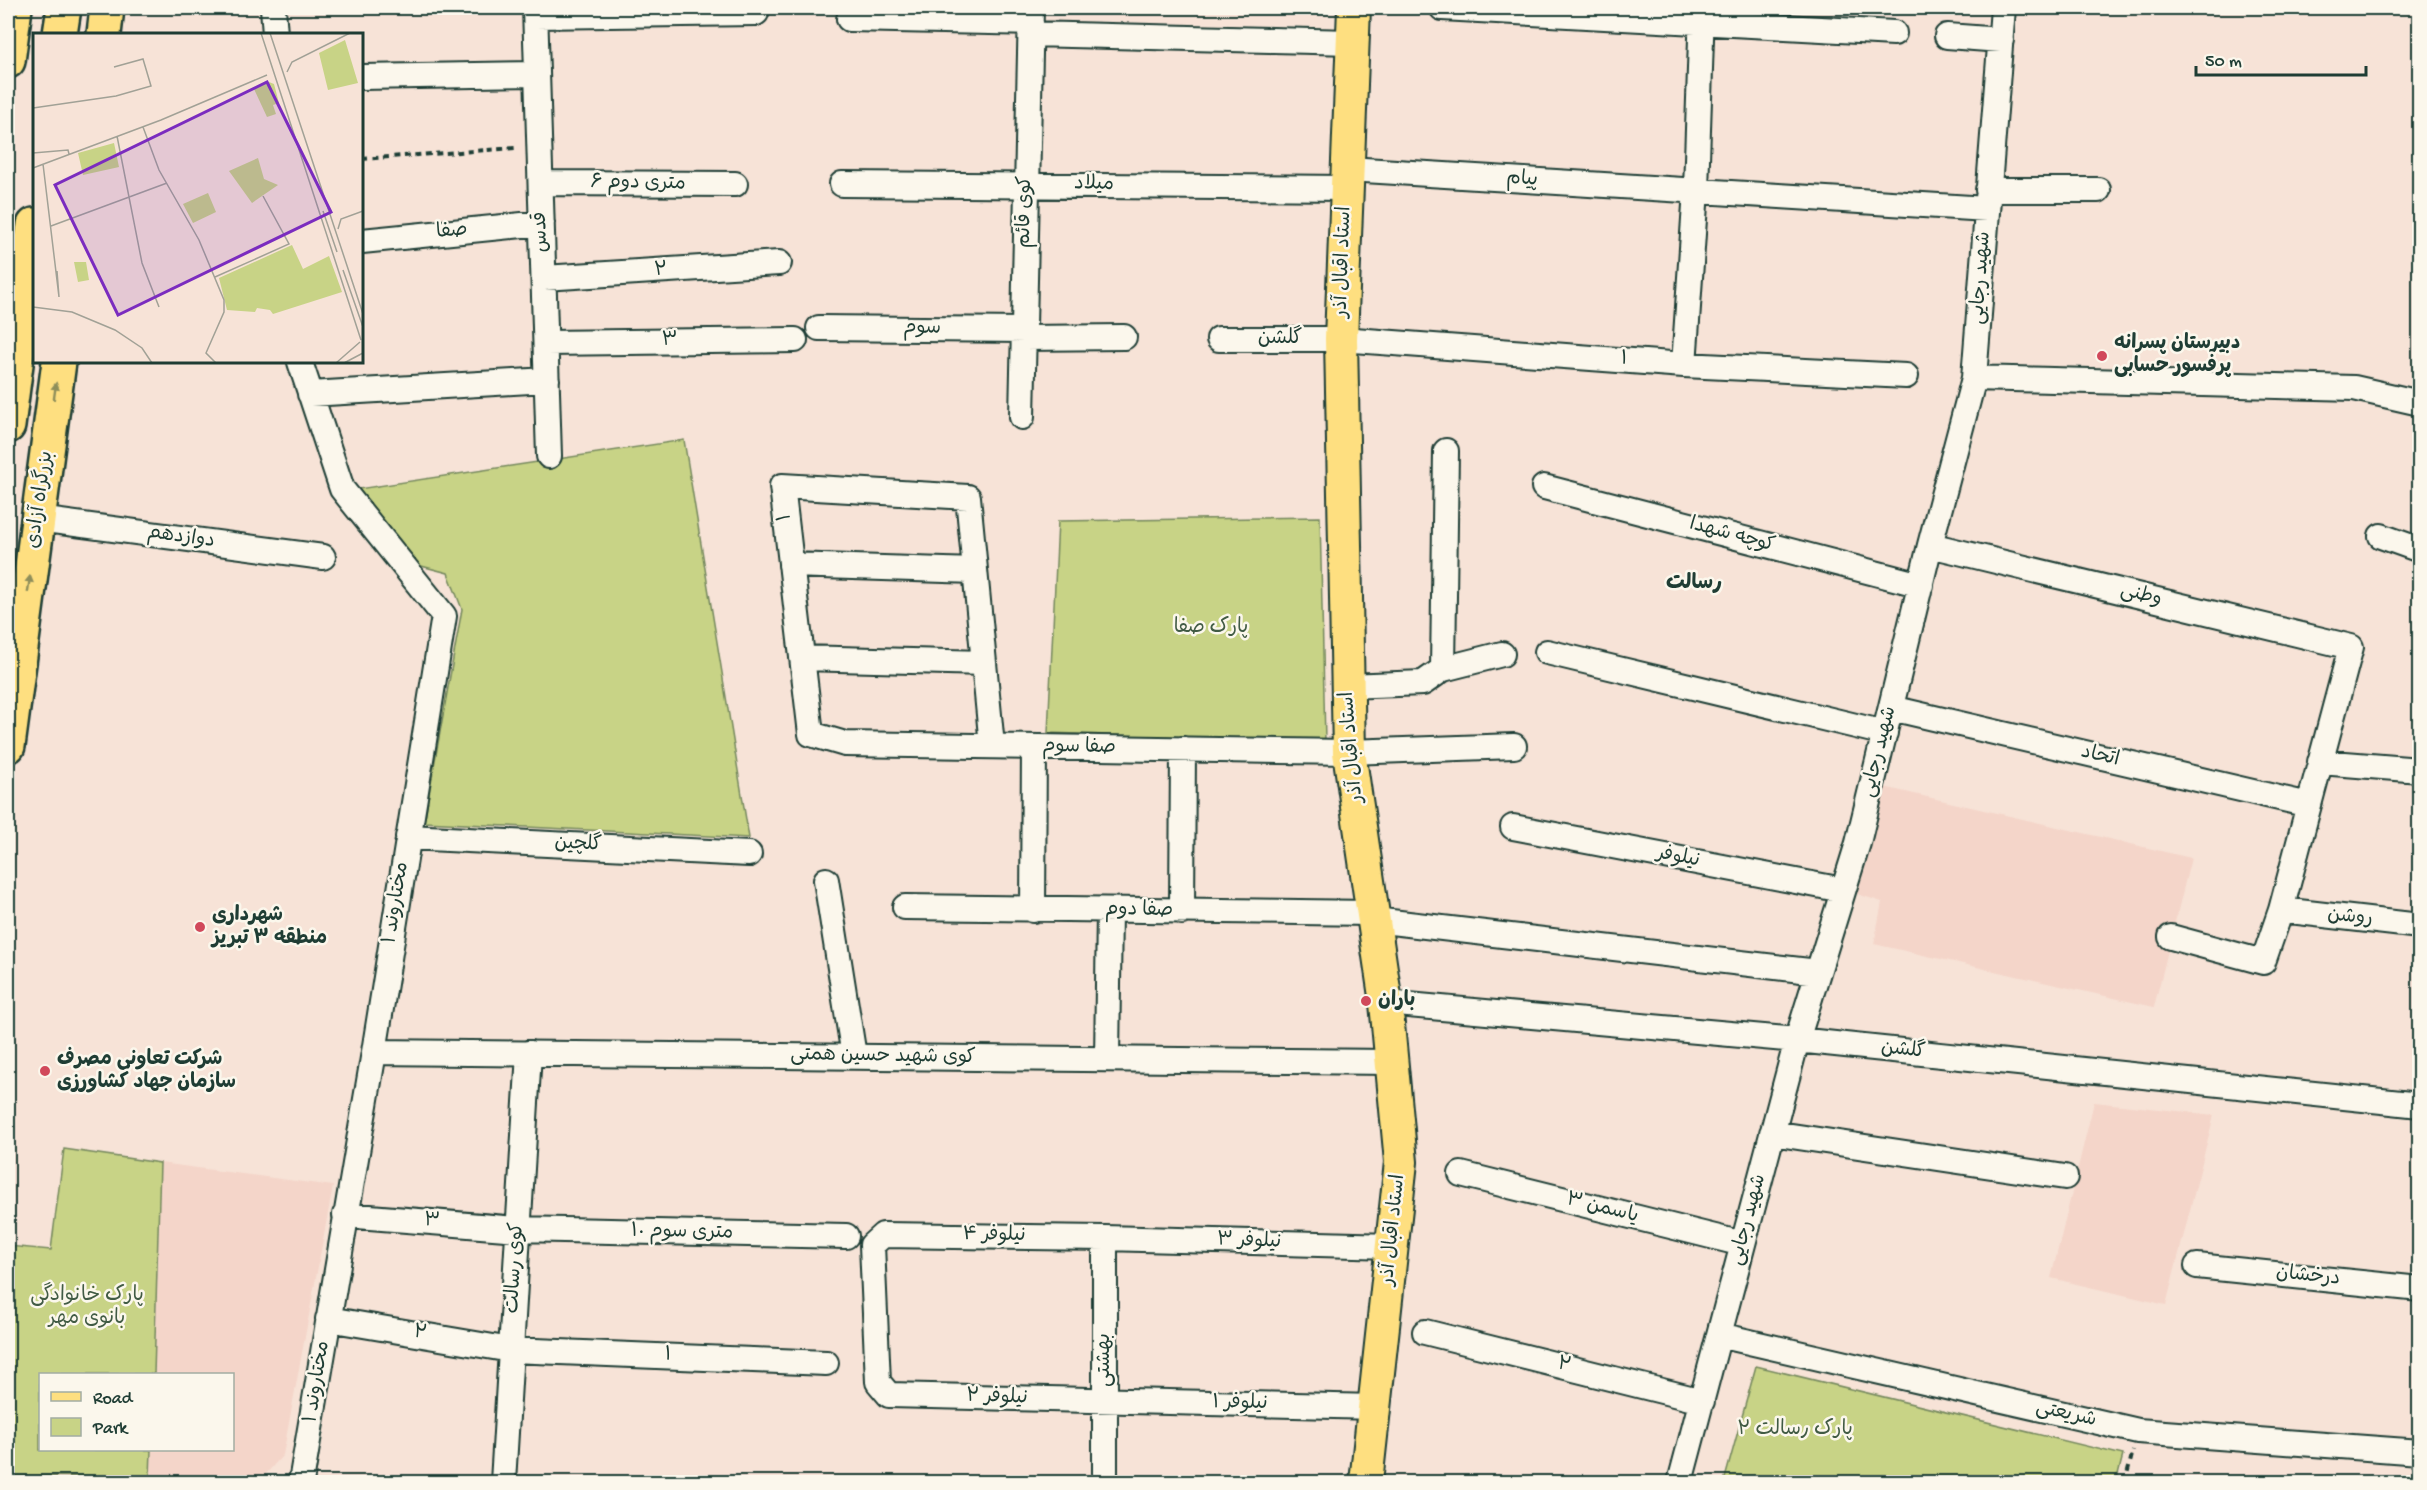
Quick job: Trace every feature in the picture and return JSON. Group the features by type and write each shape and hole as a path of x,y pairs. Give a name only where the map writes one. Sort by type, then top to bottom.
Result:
{"highway":[{"path":"8,61 15,8"},
{"path":"60,33 64,8"},
{"path":"104,33 107,8"},
{"path":"8,426 33,233"},
{"name":"بزرگراه آزادی","path":"8,747 59,363"}],"main road":[{"name":"استاد اقبال آذر","path":"1354,8 1341,339 1349,752 1386,1004 1401,1162 1366,1482"}],"street":[{"path":"273,8 275,33"},
{"path":"1442,8 1702,15 1894,33"},
{"name":"شهید رجایی","path":"1680,1482 1797,1040 1858,843 1930,545 1974,378 2003,8"},
{"path":"535,12 756,13"},
{"name":"قدس","path":"535,12 549,456"},
{"path":"1684,365 1696,190 1702,15"},
{"path":"849,19 1031,21 1352,42"},
{"name":"کوی قائم","path":"1022,417 1031,21"},
{"path":"1947,36 2001,40"},
{"path":"363,77 537,74"},
{"name":"پیام","path":"1348,178 1988,200 2098,190"},
{"name":"میلاد","path":"842,184 1026,184 1348,178"},
{"name":"۶ متری دوم","path":"541,183 735,184"},
{"name":"صفا","path":"363,240 542,223"},
{"name":"۲","path":"544,278 779,263"},
{"name":"سوم","path":"819,328 1024,334"},
{"path":"1024,334 1124,337"},
{"name":"گلشن","path":"1219,339 1341,339"},
{"name":"۱","path":"1341,339 1684,365 1906,376"},
{"name":"۳","path":"546,343 795,340"},
{"name":"مختاروند ۱","path":"300,363 342,489 444,616 374,1052 301,1482"},
{"path":"1974,378 2354,388 2420,403"},
{"path":"310,393 547,380"},
{"path":"1443,669 1446,451"},
{"name":"۱","path":"811,735 782,486 968,498 975,571"},
{"name":"کوچه شهدا","path":"1544,487 1921,585"},
{"name":"دوازدهم","path":"38,519 323,557"},
{"path":"2380,536 2420,550"},
{"name":"وطنی","path":"1930,545 2351,647 2320,762"},
{"path":"791,565 975,571 992,746"},
{"path":"1547,652 1885,733"},
{"path":"1347,686 1423,683 1443,669 1502,654"},
{"path":"802,658 984,663"},
{"name":"اتحاد","path":"1891,708 2309,806"},
{"name":"صفا سوم","path":"811,735 845,744 1349,752 1514,746"},
{"path":"1033,910 1034,747"},
{"path":"1182,912 1183,749"},
{"path":"2171,937 2263,962 2281,910 2320,762 2420,770"},
{"name":"نیلوفر","path":"1514,827 1843,890"},
{"name":"گلچین","path":"408,837 749,854"},
{"path":"826,880 854,1056"},
{"name":"صفا دوم","path":"905,907 1373,917 1818,972"},
{"path":"1107,1059 1108,910"},
{"name":"روشن","path":"2281,910 2420,926"},
{"name":"گلشن","path":"1386,1004 1797,1040 2420,1105"},
{"name":"کوی شهید حسین همتی","path":"374,1052 1392,1062"},
{"name":"کوی رسالت","path":"503,1482 529,1053"},
{"path":"1772,1133 2065,1177"},
{"name":"یاسمن ۳","path":"1461,1174 1743,1244"},
{"name":"۳","path":"345,1215 518,1229"},
{"name":"۱۰ متری سوم","path":"518,1229 846,1236"},
{"name":"نیلوفر ۴","path":"889,1395 878,1382 873,1279 872,1245 883,1235 1105,1238"},
{"name":"نیلوفر ۳","path":"1105,1238 1392,1246"},
{"name":"بهشتی","path":"1105,1238 1105,1482"},
{"name":"درخشان","path":"2196,1266 2420,1289"},
{"name":"۲","path":"328,1318 511,1350"},
{"name":"۲","path":"1425,1332 1702,1401"},
{"name":"شریعتی","path":"1719,1335 2138,1431 2420,1452"},
{"name":"۱","path":"511,1350 826,1363"},
{"name":"نیلوفر ۲","path":"889,1395 1105,1402"},
{"name":"نیلوفر ۱","path":"1105,1402 1375,1407"}],"path":[{"path":"363,159 540,147"},
{"path":"2125,1482 2138,1431"}],"shaded area":[{"path":"1884,787 2191,858 2154,1007 1874,944 1882,902 1854,893"},
{"path":"2094,1102 2214,1115 2166,1305 2051,1278"},
{"path":"160,1163 333,1186 283,1455 264,1476 150,1477 151,1451 234,1451 234,1373 154,1373"}],"green space":[{"path":"684,440 749,838 424,822 462,609 448,573 383,556 358,489"},
{"name":"پارک صفا","path":"1320,517 1325,742 1048,733 1058,521"},
{"name":"پارک خانوادگی بانوی مهر","path":"64,1149 160,1163 154,1373 39,1373 39,1451 151,1451 150,1477 8,1476 8,1246 51,1250"},
{"name":"پارک رسالت ۲","path":"1756,1366 2123,1455 2116,1482 1724,1482"}],"place":[{"name":"دبیرستان پسرانه پرفسور حسابی","path":"2102,356"},
{"name":"شهرداری منطقه ۳ تبریز","path":"200,927"},
{"name":"باران","path":"1366,1001"},
{"name":"شرکت تعاونی مصرف سازمان جهاد کشاورزی","path":"45,1071"}],"district":[{"name":"رسالت","path":"1694,584"}]}
